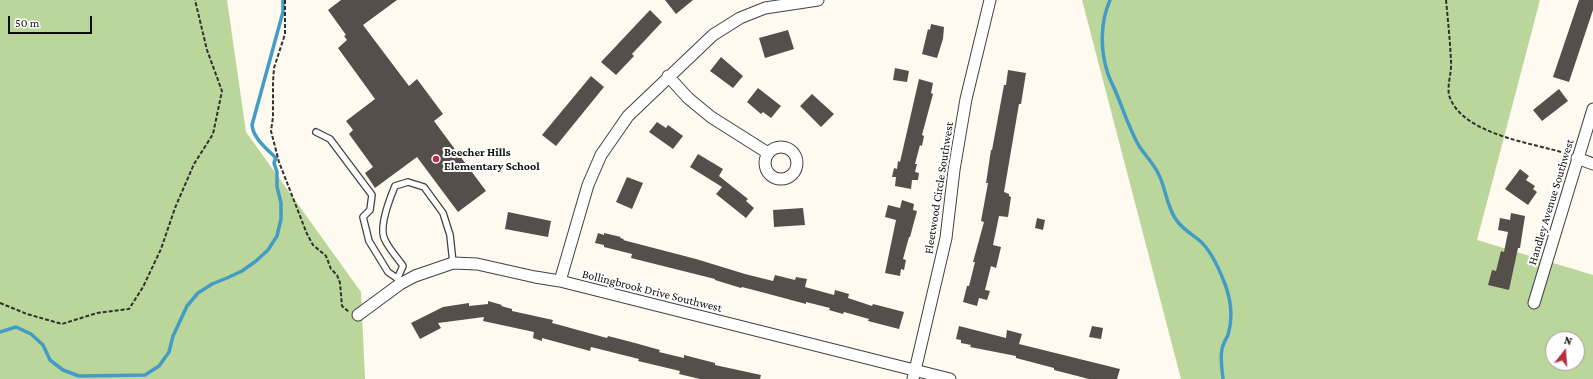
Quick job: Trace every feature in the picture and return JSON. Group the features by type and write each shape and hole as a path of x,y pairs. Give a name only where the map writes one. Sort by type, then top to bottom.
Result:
{"street":[{"path":"560,281 588,185 601,156 628,116 668,76 713,35 740,18 765,8 818,0"},
{"name":"Fleetwood Circle Southwest","path":"915,375 946,238 954,170 966,99 990,0"},
{"path":"668,76 688,98 711,117 768,153"},
{"name":"Handley Avenue Southwest","path":"1534,303 1577,158 1593,110"},
{"path":"1577,158 1593,164"},
{"name":"Bollingbrook Drive Southwest","path":"358,315 399,280 453,264 477,264 534,277 560,281 915,375 950,379"}],"lane":[{"path":"316,132 330,139 372,195 370,210 363,217 369,241 388,272 399,280 403,266 384,239 383,222 389,200 395,186 408,182 424,187 443,213 450,235 453,264"}],"path":[{"path":"0,303 26,314 62,324 97,313 129,309 143,287 161,249 175,208 194,164 213,134 222,91 207,50 194,0"},
{"path":"285,0 285,34 274,68 273,82 272,131 279,162 307,234 313,245 326,256 331,269 337,275 340,283 342,306 348,311 358,315"},
{"path":"1446,0 1451,63 1449,94 1458,112 1474,124 1495,133 1577,158"}],"green space":[{"path":"0,0 227,0 246,132 361,292 365,379 0,379"},
{"path":"1082,0 1540,0 1477,240 1593,275 1593,379 1181,379"}],"building":[{"path":"341,0 397,0 363,25 409,86 417,79 443,114 434,121 486,191 458,212 417,157 375,188 365,173 373,167 349,134 353,130 346,121 375,99 338,48 347,40 344,36 346,35 328,10"},
{"path":"665,0 693,0 676,14"},
{"path":"1579,0 1593,0 1593,10 1569,82 1553,77"},
{"path":"650,10 662,22 632,54 634,56 616,75 601,62"},
{"path":"931,24 944,27 943,39 937,58 922,54 928,29 930,30"},
{"path":"788,30 794,49 765,58 759,38"},
{"path":"721,57 743,76 733,88 710,71"},
{"path":"895,68 909,71 907,82 893,80"},
{"path":"1008,70 1026,73 1021,104 1019,104 1004,192 1009,194 1011,197 1008,217 999,216 993,245 1001,247 996,268 991,266 985,290 990,291 987,300 979,298 977,306 963,302 967,286 969,286 975,262 973,262 984,222 981,221 988,183 986,183 991,150"},
{"path":"591,76 604,87 556,146 542,135"},
{"path":"919,79 933,83 931,93 933,94 922,135 924,136 922,146 920,145 915,164 917,164 915,172 919,173 918,180 912,180 911,189 895,186 896,177 892,177 894,168 897,169 898,161 900,162"},
{"path":"758,88 781,106 771,118 763,112 761,114 747,102"},
{"path":"1559,89 1568,101 1542,121 1533,110"},
{"path":"812,94 834,114 821,127 800,106"},
{"path":"657,122 666,128 668,125 683,136 673,149 649,132"},
{"path":"698,154 723,169 719,176 748,199 746,201 754,208 746,218 716,194 722,187 690,167"},
{"path":"1520,169 1529,176 1526,180 1535,186 1533,189 1537,192 1528,205 1505,189"},
{"path":"627,177 643,183 632,209 616,202"},
{"path":"902,200 914,204 913,210 917,211 903,259 906,260 904,270 901,269 900,276 885,273 896,220 885,217 888,205 900,208"},
{"path":"803,208 805,225 774,227 773,210"},
{"path":"508,212 551,221 548,237 505,229"},
{"path":"1511,213 1525,216 1520,248 1518,248 1509,290 1488,285 1492,270 1496,271 1501,251 1504,252 1508,232 1498,230 1500,218 1510,220"},
{"path":"1037,218 1045,220 1043,230 1035,228"},
{"path":"598,233 621,237 620,238 624,239 623,240 773,281 775,275 795,280 796,277 807,279 805,287 834,295 835,290 849,294 848,298 872,306 873,304 904,312 899,329 868,321 869,319 844,312 843,314 829,310 830,308 806,302 806,304 742,287 741,288 715,279 631,258 632,254 604,247 604,245 595,243"},
{"path":"488,301 512,309 512,311 553,320 552,323 607,338 608,336 660,350 659,352 684,358 684,355 715,363 715,365 761,375 760,379 700,379 679,374 680,371 638,361 639,359 591,347 590,351 542,338 542,341 533,338 534,332 483,321 484,317 438,323 441,328 420,339 411,323 443,307 469,303 469,306 488,304"},
{"path":"959,326 1006,338 1007,330 1022,334 1019,344 1120,369 1117,379 1089,379 1054,370 1054,368 1016,358 1016,356 970,347 971,345 961,343 961,340 956,339"},
{"path":"1092,326 1103,328 1101,339 1089,337"}],"waterway":[{"path":"0,332 16,327 31,334 43,345 50,360 63,370 79,376 145,375 159,366 169,352 173,336 187,306 198,293 212,284 242,271 268,250 277,236 281,219 281,203 277,187 277,172 274,163 276,158 258,139 252,125 283,12 283,0"},
{"path":"1110,0 1104,18 1102,37 1105,65 1109,76 1135,139 1154,166 1161,179 1172,213 1180,225 1199,240 1211,254 1227,290 1231,316 1230,329 1221,352 1223,379"}],"place":[{"name":"Beecher Hills Elementary School","path":"436,159"}]}
